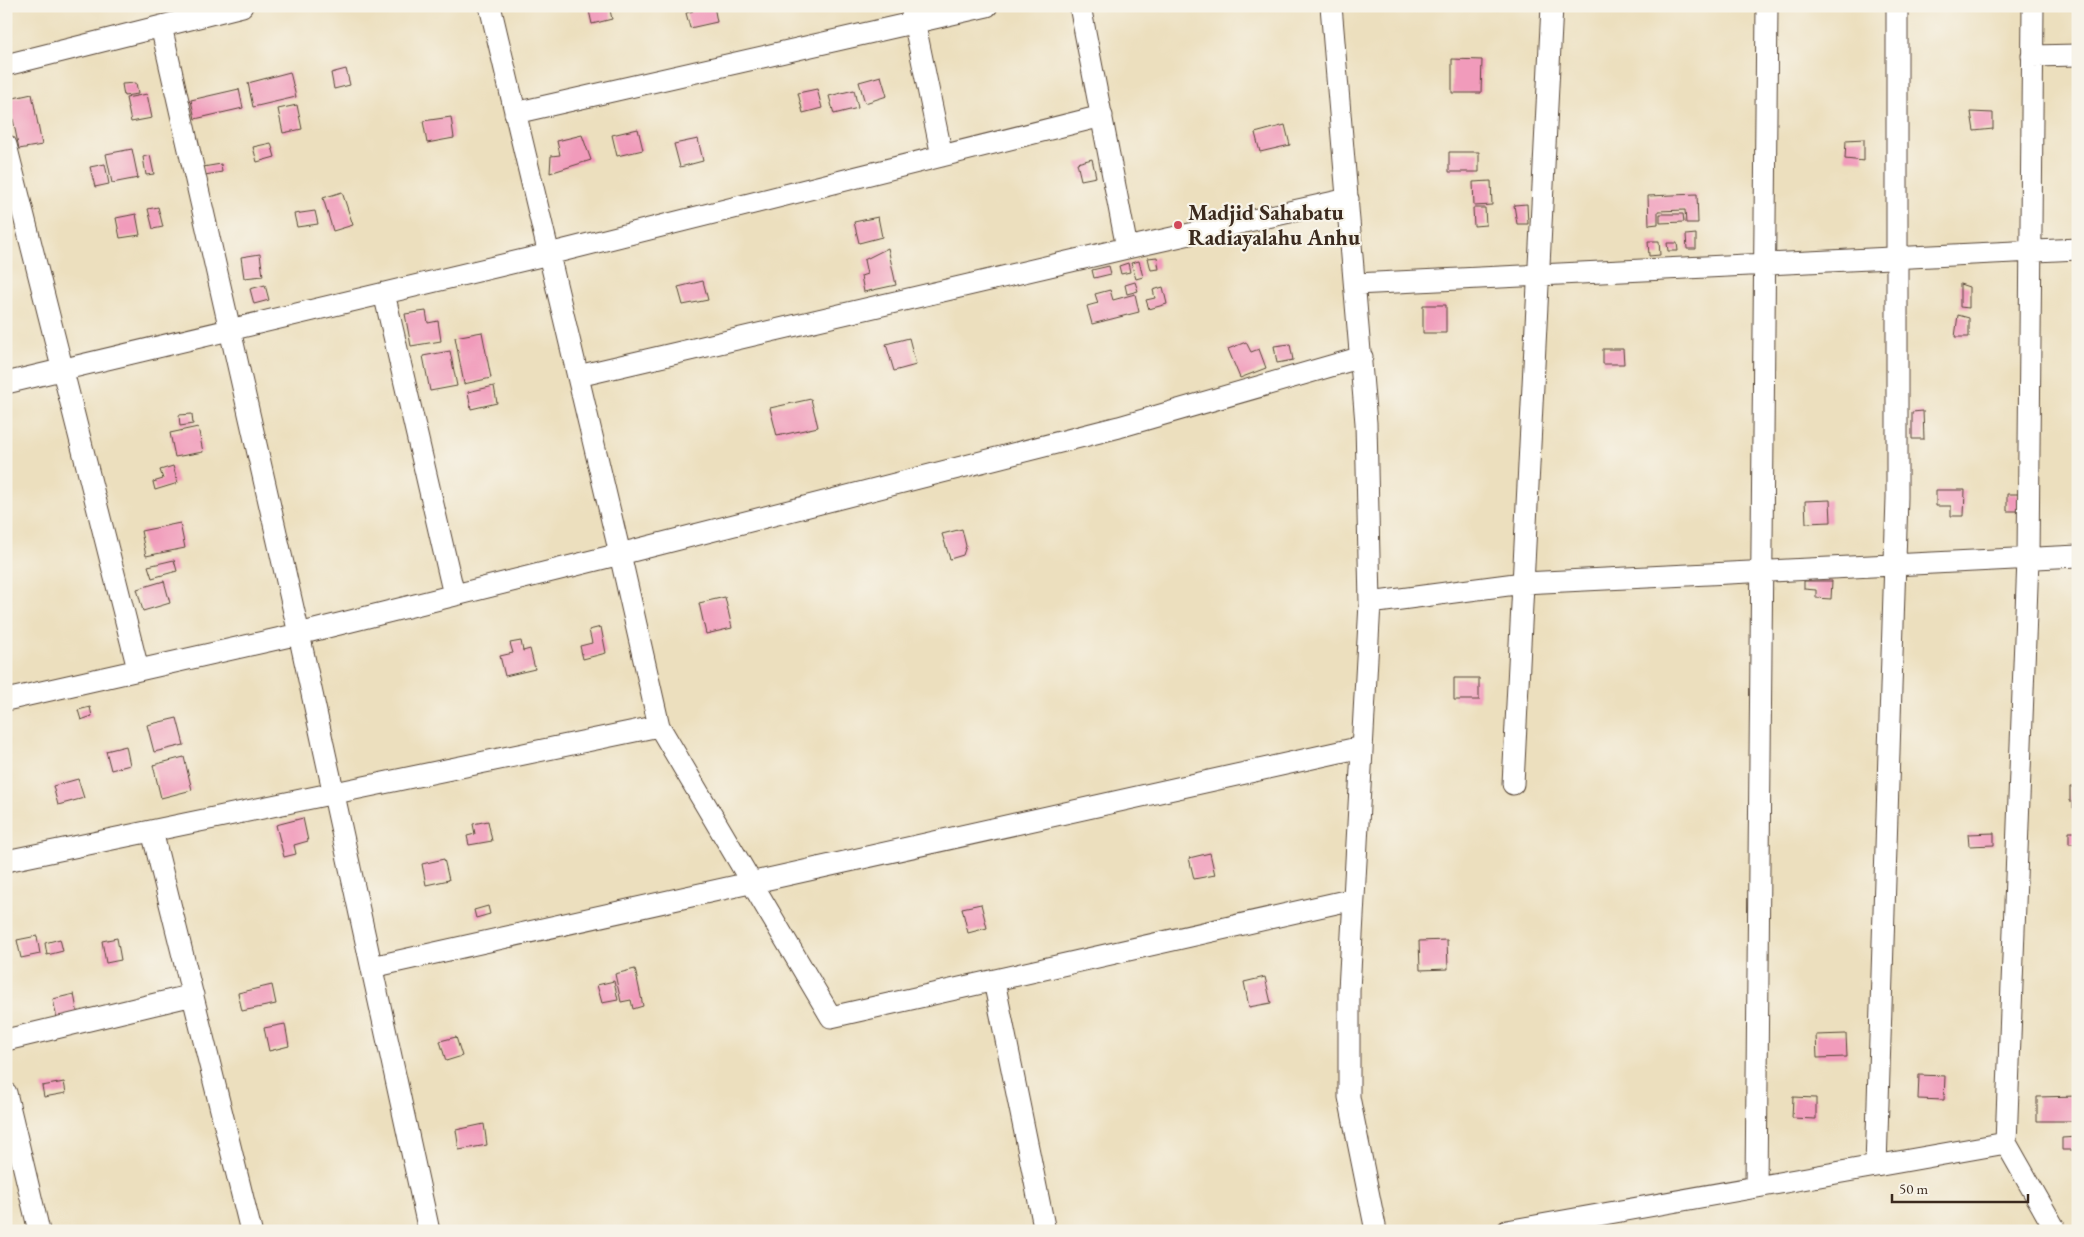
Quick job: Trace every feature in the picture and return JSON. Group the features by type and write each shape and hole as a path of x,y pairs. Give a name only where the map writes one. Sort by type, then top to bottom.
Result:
{"street":[{"path":"6,65 242,6"},
{"path":"490,6 659,726 831,1017 1354,899"},
{"path":"515,113 913,14 987,6"},
{"path":"1080,6 1127,248"},
{"path":"1331,6 1362,357 1366,423 1370,603 1348,990 1348,1097 1376,1231"},
{"path":"1513,784 1552,6"},
{"path":"1756,1187 1768,6"},
{"path":"1876,1166 1897,497 1897,6"},
{"path":"2033,6 2028,560 2006,1143 2056,1231"},
{"path":"913,14 942,156"},
{"path":"161,26 299,634 429,1231"},
{"path":"2032,56 2078,55"},
{"path":"6,383 549,254 1102,116"},
{"path":"6,145 138,669"},
{"path":"578,376 1127,248 1348,199"},
{"path":"1355,284 2078,250"},
{"path":"384,293 454,595"},
{"path":"6,700 299,634 620,554 1120,427 1362,357"},
{"path":"1370,603 1523,583 2028,560 2078,556"},
{"path":"6,861 659,726"},
{"path":"372,967 1362,747"},
{"path":"152,831 251,1231"},
{"path":"994,981 1045,1231"},
{"path":"6,1040 193,995"},
{"path":"6,1093 39,1231"},
{"path":"1507,1231 2006,1143"}],"building":[{"path":"588,6 609,6 612,19 592,24"},
{"path":"691,6 714,6 717,22 690,28 686,13 693,11"},
{"path":"809,6 831,6 831,7 810,11"},
{"path":"1452,59 1482,60 1481,93 1452,93"},
{"path":"346,69 350,85 334,89 331,73"},
{"path":"290,72 296,97 253,107 248,83"},
{"path":"881,76 887,96 865,103 859,82"},
{"path":"136,83 138,94 124,96 122,84"},
{"path":"239,89 243,108 195,119 191,100"},
{"path":"817,89 822,108 803,113 798,93"},
{"path":"854,90 858,108 834,114 829,96"},
{"path":"32,94 42,145 19,149 9,99"},
{"path":"147,94 152,118 131,122 126,98"},
{"path":"297,105 302,129 283,133 278,109"},
{"path":"1971,112 1993,113 1993,129 1974,131"},
{"path":"451,117 454,138 427,143 423,121"},
{"path":"1285,125 1290,145 1260,152 1255,133"},
{"path":"638,129 643,150 617,156 612,135"},
{"path":"582,135 591,160 550,173 551,156 560,155 557,141"},
{"path":"698,139 703,161 680,167 674,144"},
{"path":"1864,139 1864,161 1845,159 1846,140"},
{"path":"271,143 275,157 257,162 253,147"},
{"path":"132,149 138,178 112,183 106,154"},
{"path":"1449,152 1479,152 1479,172 1449,172"},
{"path":"150,155 154,174 146,175 143,157"},
{"path":"1092,159 1096,177 1081,180 1077,163"},
{"path":"105,164 109,184 95,187 90,167"},
{"path":"221,164 222,172 205,175 203,167"},
{"path":"1491,181 1492,205 1474,206 1473,182"},
{"path":"342,192 353,225 333,231 323,198"},
{"path":"1697,194 1698,223 1686,223 1685,210 1658,211 1658,224 1649,225 1648,196"},
{"path":"1527,204 1528,224 1517,224 1514,205"},
{"path":"158,207 163,227 153,229 148,209"},
{"path":"1473,208 1485,208 1486,225 1474,226"},
{"path":"315,211 318,224 297,227 294,214"},
{"path":"136,214 140,235 120,238 116,218"},
{"path":"1660,214 1683,214 1684,222 1660,223"},
{"path":"878,217 882,237 859,243 854,222"},
{"path":"1696,234 1696,249 1687,249 1686,235"},
{"path":"1648,241 1659,241 1660,255 1649,256"},
{"path":"1667,243 1677,243 1678,251 1668,251"},
{"path":"888,248 896,285 864,292 861,276 867,274 864,260"},
{"path":"260,254 263,276 244,278 241,257"},
{"path":"1157,257 1159,269 1151,270 1148,258"},
{"path":"1139,261 1143,277 1136,279 1131,263"},
{"path":"1128,263 1130,272 1121,274 1119,266"},
{"path":"1109,266 1111,274 1094,278 1092,270"},
{"path":"703,281 708,300 683,305 678,287"},
{"path":"1135,282 1138,291 1127,294 1125,285"},
{"path":"1960,284 1969,287 1969,308 1960,307"},
{"path":"265,285 269,300 254,304 250,289"},
{"path":"1163,287 1167,304 1149,309 1146,300 1155,298 1153,290"},
{"path":"1110,290 1113,300 1135,294 1139,312 1092,324 1087,306 1098,303 1095,294"},
{"path":"1423,305 1446,305 1446,333 1423,333"},
{"path":"426,311 428,323 438,321 441,341 411,346 405,314"},
{"path":"1958,315 1969,318 1969,337 1955,337"},
{"path":"482,332 491,378 464,384 455,337"},
{"path":"909,338 916,365 894,371 886,344"},
{"path":"1246,342 1251,352 1259,349 1266,368 1240,378 1228,349"},
{"path":"1290,344 1293,360 1277,363 1274,346"},
{"path":"1603,349 1623,349 1624,364 1603,364"},
{"path":"450,351 457,386 430,391 423,356"},
{"path":"494,386 497,403 471,409 468,392"},
{"path":"811,399 818,427 777,436 770,408"},
{"path":"1923,411 1924,439 1912,439 1912,412"},
{"path":"192,414 193,424 180,426 179,415"},
{"path":"198,427 203,452 175,457 170,433"},
{"path":"173,466 178,483 155,490 153,482 163,479 160,470"},
{"path":"1936,490 1965,490 1964,516 1951,516 1951,506 1936,506"},
{"path":"2007,494 2019,494 2019,511 2007,511"},
{"path":"1830,500 1831,522 1806,523 1805,501"},
{"path":"180,523 185,548 146,556 141,531"},
{"path":"962,529 966,546 963,555 950,559 942,534"},
{"path":"174,560 177,571 152,578 148,566"},
{"path":"164,581 170,603 143,611 137,589"},
{"path":"1804,581 1832,581 1831,599 1816,598 1816,590 1804,589"},
{"path":"725,597 732,628 706,634 699,603"},
{"path":"601,627 606,653 583,659 580,646 592,643 589,630"},
{"path":"521,641 523,651 530,649 535,669 505,676 500,656 513,653 510,643"},
{"path":"1454,678 1479,678 1479,700 1454,700"},
{"path":"90,707 92,716 81,720 78,710"},
{"path":"177,718 184,745 154,752 147,725"},
{"path":"126,746 130,765 111,770 106,751"},
{"path":"184,757 192,790 161,798 153,765"},
{"path":"78,779 84,798 58,805 53,786"},
{"path":"2070,787 2078,787 2078,808 2073,808 2073,801 2070,801"},
{"path":"303,818 308,841 294,845 296,854 284,857 276,825"},
{"path":"488,821 492,841 469,845 467,836 475,834 473,824"},
{"path":"2069,832 2078,832 2078,844 2069,844"},
{"path":"1994,833 1994,845 1969,846 1968,834"},
{"path":"1210,853 1215,875 1194,879 1189,858"},
{"path":"444,859 449,880 426,885 422,864"},
{"path":"981,904 987,928 968,933 962,908"},
{"path":"488,906 490,914 476,918 474,910"},
{"path":"37,936 40,954 21,958 17,940"},
{"path":"117,938 121,960 106,963 102,941"},
{"path":"60,939 63,951 47,955 45,943"},
{"path":"1447,940 1448,969 1420,970 1419,941"},
{"path":"635,969 643,1006 633,1009 631,1000 621,1002 615,974"},
{"path":"1265,977 1271,1003 1249,1007 1244,982"},
{"path":"614,981 618,1000 602,1003 597,985"},
{"path":"272,985 276,1004 242,1011 238,993"},
{"path":"74,994 78,1015 57,1019 53,999"},
{"path":"285,1024 289,1046 269,1051 264,1028"},
{"path":"1846,1034 1847,1057 1817,1058 1816,1035"},
{"path":"456,1037 462,1056 446,1061 440,1041"},
{"path":"1919,1075 1945,1076 1944,1100 1918,1099"},
{"path":"64,1082 66,1093 44,1097 42,1086"},
{"path":"2078,1096 2078,1121 2037,1121 2037,1097"},
{"path":"1793,1097 1816,1098 1816,1119 1792,1118"},
{"path":"484,1124 487,1145 459,1150 456,1130"},
{"path":"2078,1137 2078,1150 2062,1150 2062,1138"}],"place":[{"name":"Madjid Sahabatu Radiayalahu Anhu","path":"1178,225"}]}
